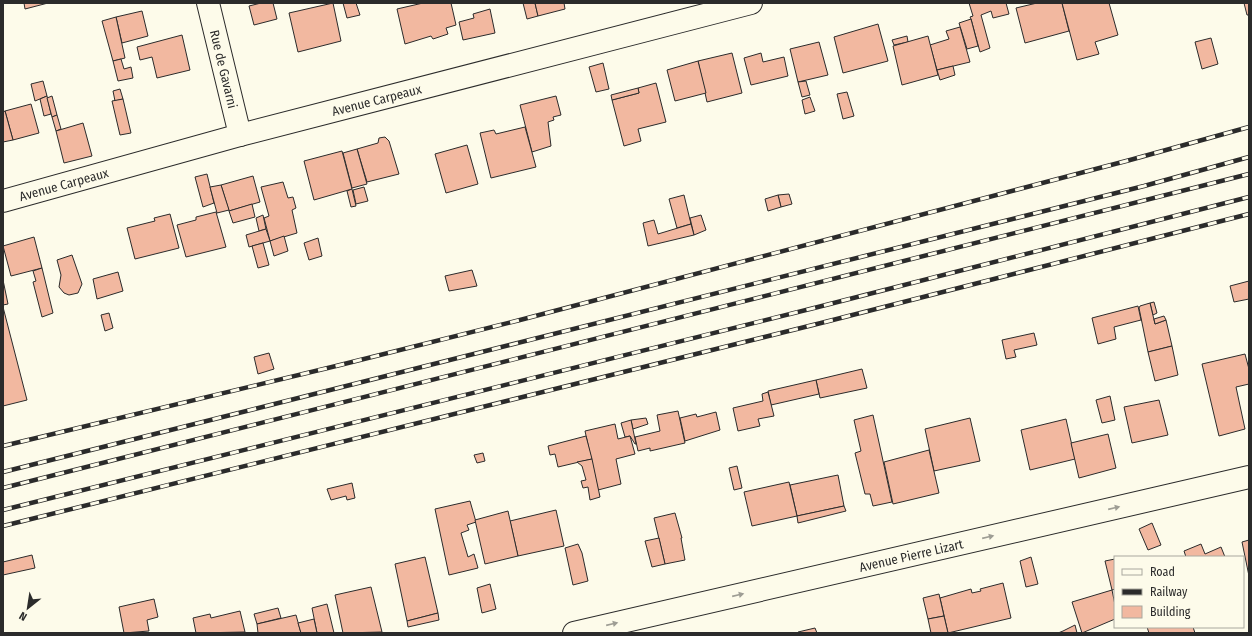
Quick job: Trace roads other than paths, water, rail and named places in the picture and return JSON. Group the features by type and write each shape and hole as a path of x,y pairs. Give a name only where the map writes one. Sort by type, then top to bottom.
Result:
{"street":[{"name":"Rue de Gavarni","path":"208,3 240,135"},
{"name":"Avenue Carpeaux","path":"3,201 240,135 751,3"},
{"name":"Avenue Pierre Lizart","path":"574,633 1249,477"}],"railway":[{"path":"3,446 520,320 1130,160 1249,127"},
{"path":"3,472 1144,186 1249,157"},
{"path":"3,488 1249,174"},
{"path":"3,510 818,307 1249,197"},
{"path":"3,526 821,323 1249,214"}]}
